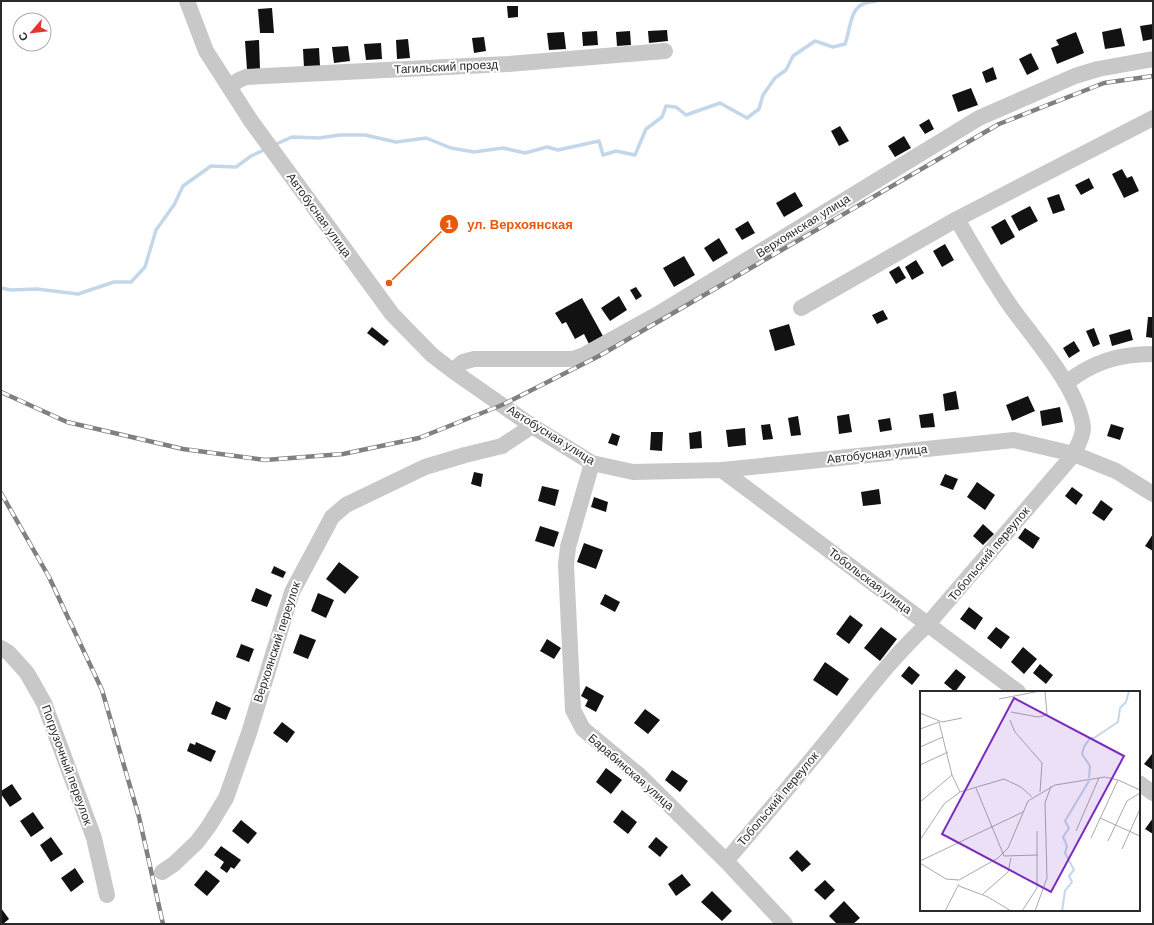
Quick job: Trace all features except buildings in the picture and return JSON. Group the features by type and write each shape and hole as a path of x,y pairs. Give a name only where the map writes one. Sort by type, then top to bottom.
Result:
{"street":[{"name":"Автобусная улица","path":"187,1 206,51 251,121 392,314 432,355 453,371 532,426 592,463 633,472 722,470 1014,440 1074,454 1116,471 1153,494"},
{"name":"Тагильский проезд","path":"229,87 246,77 508,64 665,51"},
{"name":"Верхоянская улица","path":"453,371 463,362 474,359 573,359 584,355 658,314 979,118 1075,76 1098,69 1153,59"},
{"path":"801,308 957,219 1153,118"},
{"name":"Тобольский переулок","path":"726,861 780,799 879,676 914,637 928,624 1074,454 1081,438 1083,428 1078,410 1066,383 1005,298 957,219"},
{"path":"1066,383 1087,368 1100,362 1124,356 1153,354"},
{"name":"Верхоянский переулок","path":"162,872 174,864 196,842 209,826 226,798 249,732 292,592 332,517 346,505 426,467 502,446 532,426"},
{"name":"Барабинская улица","path":"592,463 568,547 566,565 573,710 583,729 638,775 726,861 785,924"},
{"name":"Тобольская улица","path":"722,470 1017,691"},
{"name":"Погрузочный переулок","path":"1,648 9,653 27,673 44,703 94,838 107,895"},
{"path":"1140,784 1153,793"}],"waterway":[{"path":"274,145 292,137 319,138 339,135 365,135 396,142 426,138 451,148 474,152 503,148 525,153 547,147 558,150 599,141 603,155 616,151 635,155 646,129 662,117 666,106 676,107 686,115 720,103 747,118 759,109 763,95 775,78 786,70 793,56 815,41 833,47 845,44 855,11 863,4 876,1"},
{"path":"1,288 11,290 37,289 78,294 114,282 131,282 145,267 156,230 174,205 183,186 211,166 236,167 251,156 266,149"}],"railway":[{"path":"1,392 67,422 183,449 265,460 343,454 419,438 502,405 599,356 999,124 1104,83 1153,76"},
{"path":"1,493 49,577 102,690 139,817 163,924"}],"place":[{"name":"ул. Верхоянская","path":"389,283"}]}
